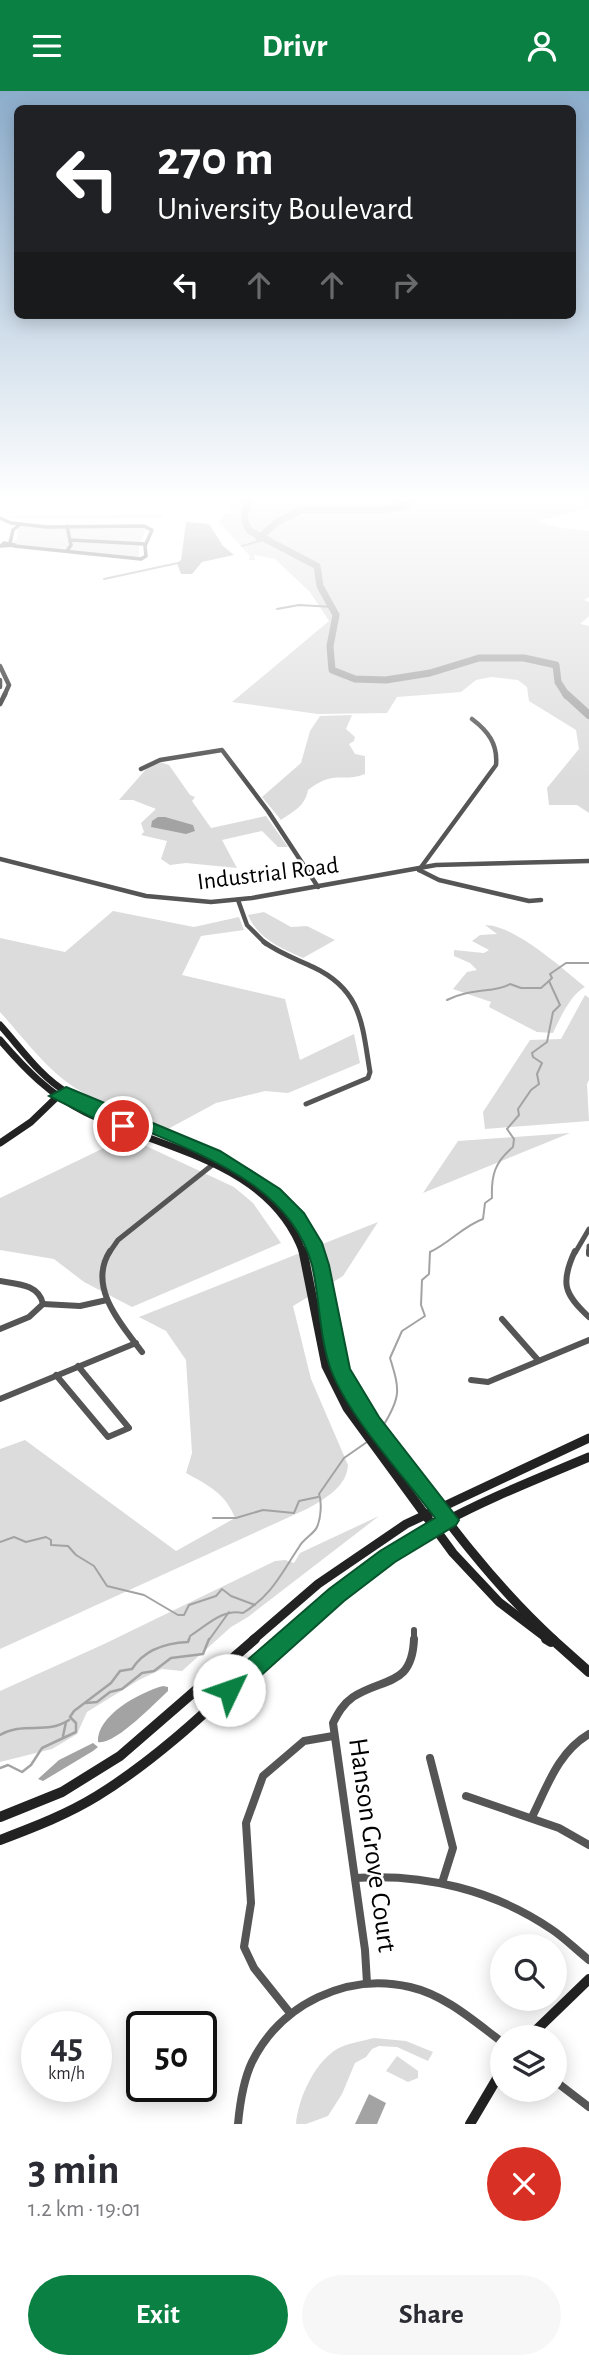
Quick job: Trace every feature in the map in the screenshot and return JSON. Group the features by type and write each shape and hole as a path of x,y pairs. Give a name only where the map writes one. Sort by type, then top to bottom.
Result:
{"main road":[{"path":"0,666 9,685 0,704"},
{"path":"0,680 0,687"},
{"path":"0,1025 66,1092 217,1161 274,1193 298,1217 313,1243 321,1265 340,1369 355,1397 499,1585 560,1648 589,1672"},
{"path":"0,1041 33,1076 57,1096 99,1117 217,1161 274,1205 295,1233 307,1263 326,1365 344,1405 452,1552 488,1590 536,1633 560,1648"},
{"path":"0,1143 31,1122 57,1096 66,1092"},
{"path":"0,1817 62,1792 120,1756 318,1584 364,1551 423,1514 589,1438"},
{"path":"0,1840 82,1805 153,1759 304,1621 388,1556 448,1520 589,1457"},
{"path":"541,2025 589,1979"},
{"path":"470,2124 490,2090"}],"street":[{"path":"419,870 496,765 495,745 472,719"},
{"path":"141,769 156,761 222,750 268,811 318,887"},
{"name":"Industrial Road","path":"0,859 146,896 193,901 238,900 419,870"},
{"path":"419,870 439,865 589,861"},
{"path":"419,870 439,880 528,901 541,900"},
{"path":"238,900 245,922 254,934 338,983 351,996 357,1009 369,1074 361,1082 306,1104"},
{"path":"142,1352 107,1300 101,1277 109,1251 118,1240 217,1161"},
{"path":"589,1229 568,1272 566,1285 571,1299 589,1317"},
{"path":"589,1246 589,1254"},
{"path":"0,1281 37,1290 43,1298 43,1304"},
{"path":"0,1329 29,1317 43,1304 80,1306 107,1300"},
{"path":"502,1319 538,1360"},
{"path":"471,1380 488,1382 589,1340"},
{"path":"0,1399 136,1343"},
{"path":"56,1375 108,1437 129,1428 78,1366"},
{"name":"Hanson Grove Court","path":"367,1983 355,1878 333,1736 336,1715 346,1702 362,1692 388,1684 407,1669 415,1655 414,1630"},
{"path":"532,1817 560,1763 578,1740 589,1734"},
{"path":"290,2013 254,1968 244,1947 251,1903 246,1823 263,1776 304,1741 333,1736"},
{"path":"430,1758 453,1848 442,1883"},
{"path":"466,1795 532,1817 589,1845"},
{"path":"355,1878 374,1875 420,1877 442,1883 523,1912 550,1927 589,1960"},
{"path":"238,2124 240,2095 251,2063 272,2030 290,2013 318,1996 367,1983 407,1986 436,1996 490,2034"},
{"path":"567,2090 589,2106"}],"shaded area":[{"path":"311,593 589,593 589,597 584,600 589,602 589,616 580,624 589,626 589,813 577,805 549,805 547,788 579,749 576,730 529,701 527,687 518,680 491,677 476,680 461,692 397,697 387,713 318,714 232,702 329,621"},
{"path":"352,715 346,729 355,737 349,744 355,754 365,756 365,774 332,778 317,784 308,790 298,808 281,820 262,797 301,763 310,731 320,716"},
{"path":"160,762 169,765 190,795 195,797 192,801 211,828 266,816 288,847 278,847 262,831 222,840 237,868 186,863 170,865 161,859 167,841 141,835 144,832 141,823 156,809 133,800 119,800 147,768"},
{"path":"158,817 193,825 195,831 186,834 151,827 152,821"},
{"path":"113,911 194,927 239,917 244,930 201,936 182,975 285,999 300,1060 354,1034 360,1063 288,1093 265,1091 216,1103 168,1129 114,1108 76,1088 30,1047 0,1012 0,938 65,952"},
{"path":"264,912 291,927 307,926 335,940 303,958 271,942 258,931 248,915"},
{"path":"485,925 510,932 523,940 585,987 571,1001 553,1033 537,1032 489,1007 491,1002 453,989 467,972 477,970 470,963 454,956 454,950 484,953 489,950 472,941 480,935 497,934"},
{"path":"585,995 589,998 589,1121 485,1129 483,1112 530,1040 561,1039"},
{"path":"114,1131 234,1187 253,1203 281,1243 132,1307 84,1282 54,1259 0,1250 0,1198 104,1148 114,1139"},
{"path":"570,1133 423,1193 458,1141"},
{"path":"378,1222 343,1276 293,1306 311,1379 348,1465 340,1485 329,1496 309,1508 0,1649 0,1449 25,1440 176,1551 235,1518 221,1496 186,1473 192,1453 186,1360 166,1331 139,1317"},
{"path":"379,1516 248,1617 231,1627 182,1671 162,1669 139,1680 87,1712 77,1734 52,1749 0,1762 0,1691 275,1561 294,1563 300,1553"},
{"path":"163,1686 168,1687 168,1691 134,1723 114,1737 98,1742 99,1732 112,1714 132,1700"},
{"path":"93,1743 98,1747 93,1751 43,1781 38,1779 59,1760"},
{"path":"374,2038 406,2041 433,2052 428,2061 397,2047 379,2046 372,2049 366,2057 355,2063 342,2094 328,2116 306,2124 296,2124 304,2093 321,2063 341,2047"},
{"path":"397,2056 418,2071 418,2078 408,2082 386,2071"},
{"path":"369,2094 386,2103 377,2124 355,2124"}],"waterway":[{"path":"324,593 336,615 330,646 332,670 355,679 386,680 430,673 479,658 524,658 556,665 558,682 567,696"},
{"path":"277,609 299,605 333,607"},
{"path":"566,694 589,715"},
{"path":"549,981 552,978 550,974 566,963 589,963"},
{"path":"383,1426 393,1408 397,1393 390,1358 402,1331 425,1316 421,1305 422,1280 429,1274 430,1252 483,1219 485,1203 492,1198 495,1169 513,1147 514,1139 507,1129 519,1115 518,1109 531,1090 539,1084 537,1074 542,1063 533,1057 532,1053 547,1042 553,1012 560,1005 549,981"},
{"path":"447,1000 510,984 521,988 541,988 549,981"},
{"path":"254,1605 269,1591 301,1544 317,1527 321,1510 319,1494 344,1458 367,1442"},
{"path":"213,1518 236,1518 263,1510 294,1513 299,1501 318,1497"},
{"path":"0,1542 14,1537 26,1542 46,1537 51,1540 51,1545 68,1546 76,1555 94,1566 107,1586 144,1595 178,1615 184,1615 189,1605 216,1596 222,1589 231,1596 254,1605"},
{"path":"228,1613 243,1613 254,1605"},
{"path":"189,1640 190,1636 209,1623 228,1613"},
{"path":"209,1640 228,1613"},
{"path":"0,1768 8,1765 22,1772 31,1765 42,1748 76,1732 76,1723 70,1717 74,1711 111,1683 120,1671 132,1669 149,1652 188,1642 189,1639"},
{"path":"86,1703 97,1702 110,1692 122,1689 142,1673 154,1671 171,1658 203,1654 209,1639"},
{"path":"0,1735 17,1729 52,1727 69,1720"},
{"path":"63,1736 66,1722"}],"route":[{"path":"123,1126 57,1096 66,1092 215,1154 242,1169 274,1193 298,1217 313,1243 321,1265 340,1369 372,1422 448,1520 388,1556 337,1595 304,1621 229,1690"}]}
